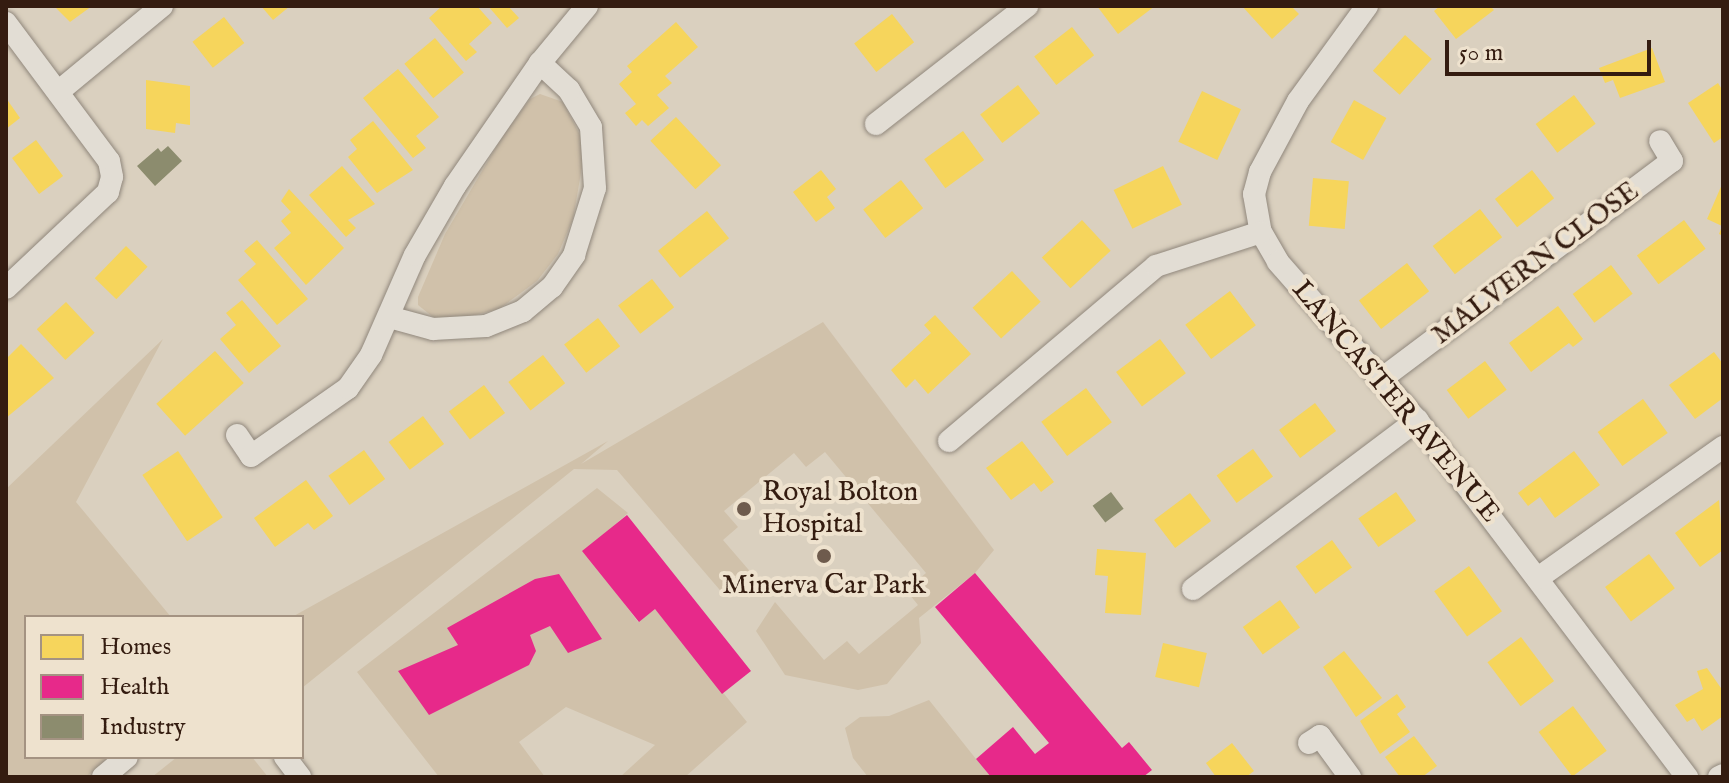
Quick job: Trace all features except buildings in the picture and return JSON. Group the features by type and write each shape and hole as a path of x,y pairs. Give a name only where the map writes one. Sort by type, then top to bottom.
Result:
{"street":[{"path":"58,92 162,6"},
{"path":"237,435 251,456 348,388 389,317 415,255 455,186 540,63 587,6"},
{"path":"876,124 1027,6"},
{"name":"LANCASTER AVENUE","path":"1361,8 1298,101 1260,172 1254,194 1261,232 1278,262 1417,420 1687,777"},
{"path":"6,23 109,161 108,192 6,288"},
{"path":"389,317 433,329 486,326 523,311 552,287 574,255 595,188 591,127 569,90 540,63"},
{"name":"MALVERN CLOSE","path":"1380,380 1672,161 1660,141"},
{"path":"949,441 1156,266 1261,232"},
{"path":"1193,589 1417,420"},
{"path":"1538,578 1723,447"},
{"path":"1309,743 1320,736 1350,777"},
{"path":"103,777 125,759"},
{"path":"286,759 300,777"}],"shaded area":[{"path":"540,94 563,102 581,137 583,161 573,219 558,254 537,281 499,309 451,321 433,317 418,305 418,297 445,234 502,137 530,99"},
{"path":"823,322 994,550 975,573 919,618 921,643 887,684 858,690 785,675 756,631 775,602 824,660 847,641 859,654 918,605 906,590 926,573 825,452 806,467 794,453 724,511 738,527 723,540 760,583 725,596 617,470 574,469 304,686 304,615 296,615 608,441 581,464"},
{"path":"163,339 76,502 169,615 24,615 24,759 109,759 86,777 6,777 6,489"},
{"path":"597,488 628,513 585,551 638,622 655,609 747,722 685,777 620,777 655,745 566,707 519,742 545,777 439,777 357,672"},
{"path":"929,700 991,777 868,777 853,758 845,728 860,717 889,716"},
{"path":"174,759 254,759 268,777 152,777"}],"place":[{"name":"Royal Bolton Hospital","path":"744,509"},
{"name":"Minerva Car Park","path":"824,556"}]}
